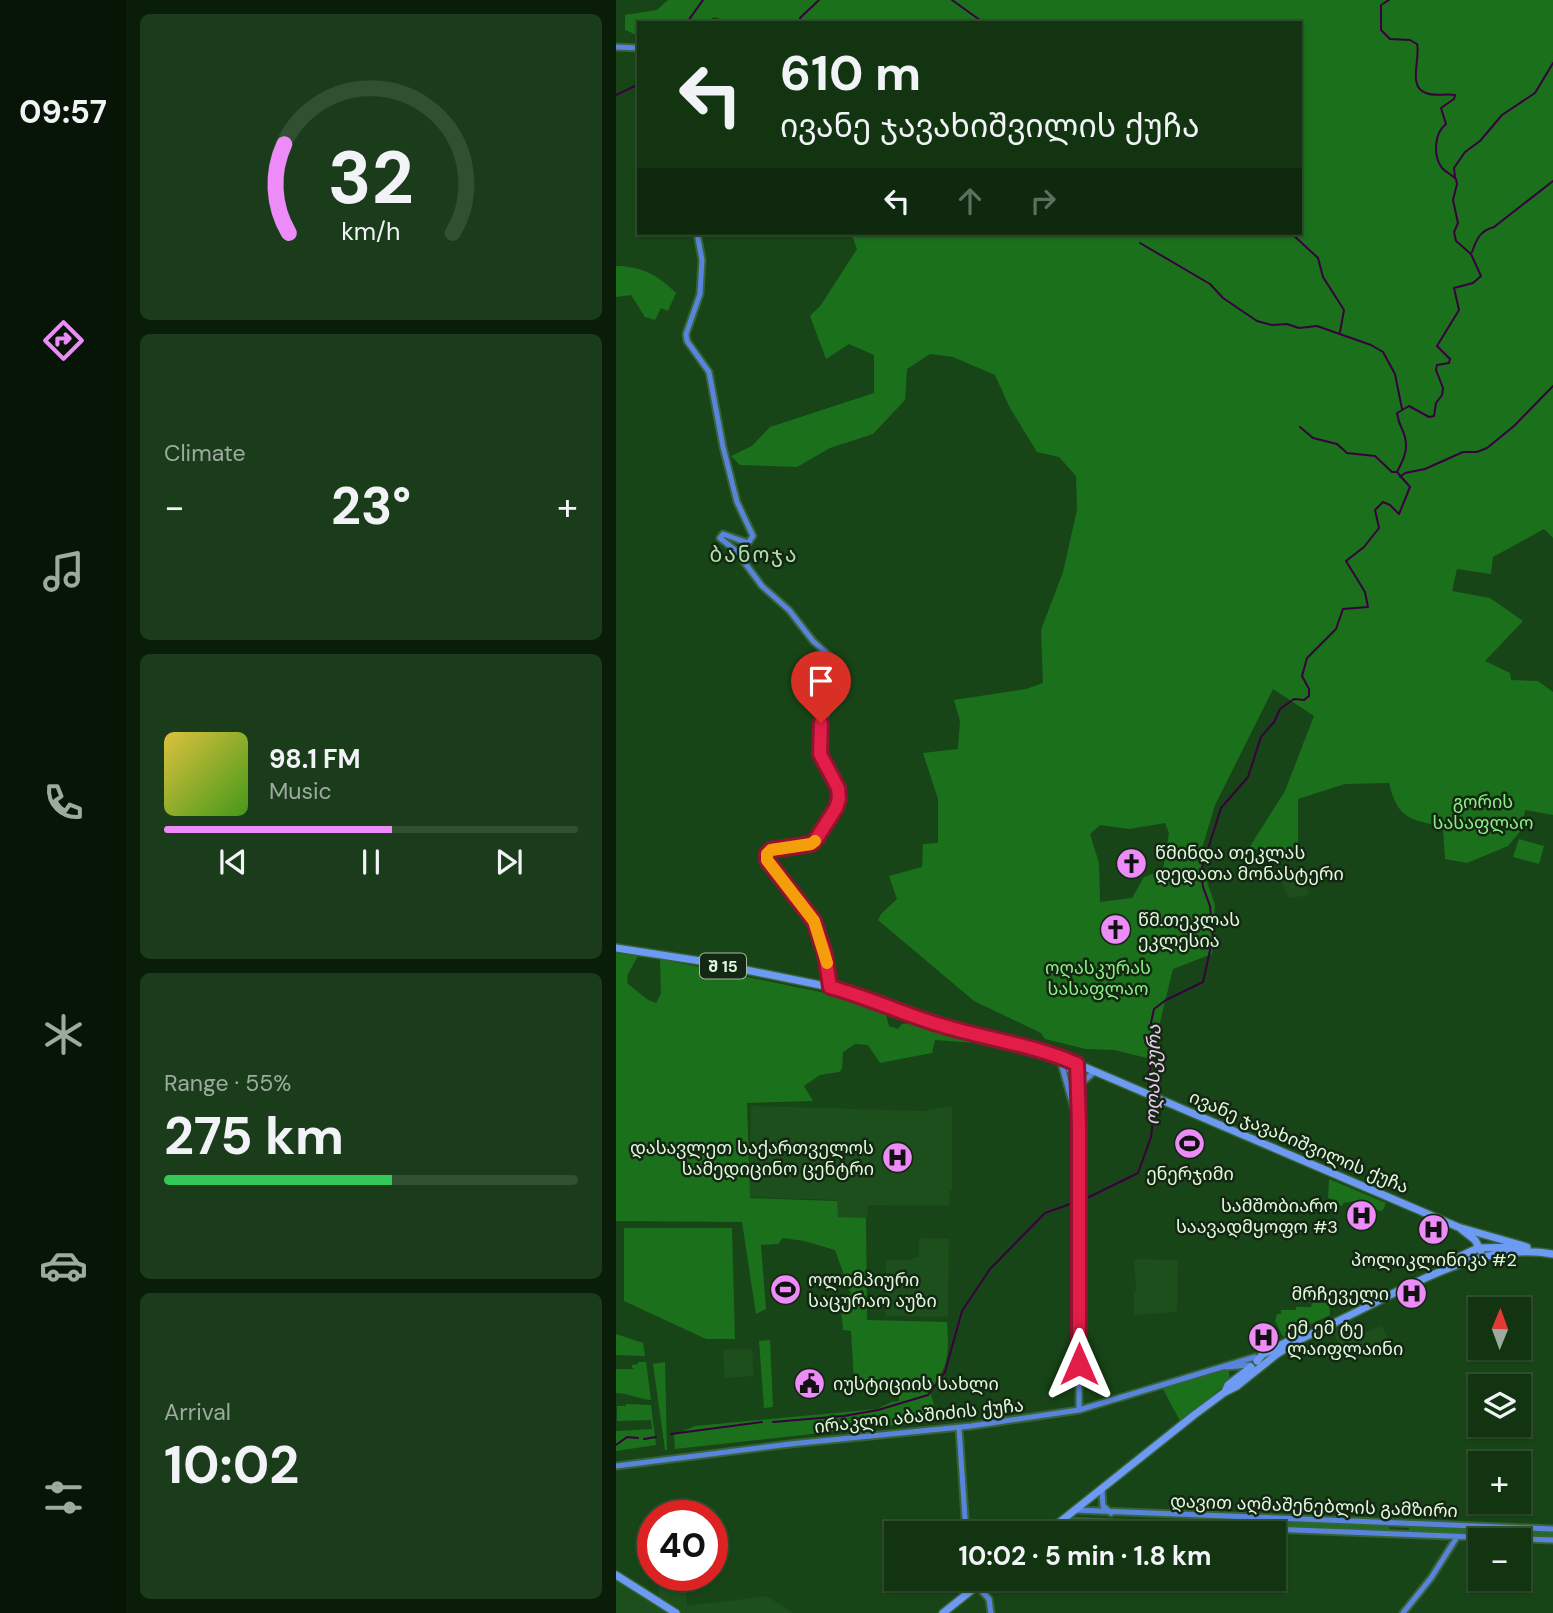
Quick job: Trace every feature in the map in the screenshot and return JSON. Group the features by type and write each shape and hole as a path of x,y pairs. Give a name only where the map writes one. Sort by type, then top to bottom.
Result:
{"main road":[{"path":"616,47 637,48"},
{"path":"697,235 702,260 700,294 686,334 687,341 709,372 723,447 737,502 753,536 748,543 727,534 720,538 736,551 762,586 789,610 813,641 832,658 841,677 838,692 821,723 818,743 822,762 838,788 836,808 811,844 771,850 767,854 767,860 814,921 825,954 830,987"},
{"name":"შ 15","path":"616,948 830,987"},
{"name":"ივანე ჯავახიშვილის ქუჩა","path":"830,987 936,1024 1044,1050 1059,1056 1071,1068 1094,1072 1150,1095 1458,1227 1527,1247"},
{"path":"1059,1056 1077,1075 1078,1086 1079,1410"},
{"path":"1071,1068 1072,1080 1077,1075"},
{"path":"1071,1068 1079,1125"},
{"path":"1078,1086 1094,1072"},
{"path":"1458,1227 1489,1251 1486,1256"},
{"path":"1478,1232 1484,1248"},
{"path":"1062,1521 1225,1392 1235,1379 1255,1362 1405,1283 1484,1248 1527,1247 1553,1252"},
{"path":"1225,1392 1237,1387 1255,1362 1453,1265 1486,1256 1524,1251 1553,1252"},
{"name":"ირაკლი აბაშიძის ქუჩა","path":"616,1466 790,1444 959,1428 1079,1410 1222,1367 1255,1362"},
{"path":"1222,1367 1234,1372 1235,1379"},
{"path":"959,1428 965,1521"},
{"path":"1102,1489 1103,1506 1111,1513"},
{"name":"დავით აღმაშენებლის გამზირი","path":"1075,1510 1553,1529"},
{"path":"1152,1521 1154,1514"},
{"path":"1203,1516 1208,1521"},
{"path":"1390,1534 1391,1523"},
{"path":"1407,1523 1405,1529 1409,1535"},
{"name":"დავით აღმაშენებლის გამზირი","path":"1286,1530 1553,1540"},
{"path":"1403,1613 1431,1578 1457,1537"},
{"path":"616,1575 676,1613"},
{"path":"943,1613 971,1591"},
{"path":"982,1591 989,1599 991,1613"}],"shaded area":[{"path":"1281,871 1302,876 1310,895 1290,898 1279,873"},
{"path":"751,1106 925,1111 952,1106 952,1190 949,1191 949,1206 868,1205 867,1218 837,1218 837,1200 749,1197"},
{"path":"919,1238 949,1239 948,1317 885,1316 886,1260 913,1260 913,1257 919,1257"},
{"path":"1134,1259 1178,1260 1177,1312 1134,1315"},
{"path":"1343,1325 1348,1339 1382,1326 1389,1345 1357,1358 1351,1353 1338,1352 1333,1331"},
{"path":"752,1349 754,1376 725,1378 723,1350"},
{"path":"616,1575 637,1588 637,1591 642,1591 660,1602 659,1591 686,1591 687,1606 767,1596 793,1613 616,1613"}],"green space":[{"path":"668,0 1553,0 1553,538 1544,529 1493,557 1491,574 1457,569 1452,591 1490,598 1523,621 1485,661 1510,673 1511,680 1538,681 1553,692 1553,815 1525,810 1522,829 1508,846 1467,863 1445,859 1443,827 1407,816 1396,804 1389,783 1345,784 1298,799 1298,850 1274,854 1249,848 1285,791 1314,716 1273,689 1215,805 1199,858 1215,905 1212,954 1173,969 1151,1059 1114,1050 1086,1049 1045,1039 1041,1033 974,1001 878,920 897,899 889,876 922,867 923,844 938,843 938,799 923,753 958,749 960,721 954,700 1026,689 1043,683 1041,630 1063,572 1077,510 1076,476 1059,457 1037,452 1010,408 995,375 953,357 930,354 907,369 905,400 873,434 830,448 797,467 740,465 731,456 752,446 770,427 874,393 874,355 849,344 826,359 810,316 821,305 857,249 852,235 1302,235 1302,21 727,21 714,17 709,21 637,21 637,35 625,30 625,15 657,10","holes":["1165,823 1169,833 1163,870 1144,877 1132,898 1100,902 1099,863 1090,834 1100,825 1129,829"]},
{"path":"616,266 641,270 656,277 676,293 668,311 661,308 655,320 645,317 631,295 616,297"},
{"path":"1519,839 1544,846 1539,864 1513,857"},
{"path":"616,953 638,956 628,974 627,983 656,1003 661,994 660,959 830,994 886,1015 889,1026 898,1029 902,1024 911,1023 990,1044 935,1040 932,1053 880,1063 868,1045 855,1044 843,1052 842,1069 839,1072 820,1075 804,1086 813,1101 747,1103 750,1198 837,1201 838,1217 866,1218 867,1320 947,1322 946,1359 930,1392 939,1420 675,1449 674,1435 695,1426 877,1409 899,1401 898,1378 854,1381 851,1331 843,1330 841,1309 844,1296 851,1294 835,1250 783,1238 778,1244 761,1245 766,1309 756,1314 742,1222 616,1221"},
{"path":"1329,1179 1386,1203 1383,1210 1356,1201 1343,1203 1342,1206 1331,1202 1332,1199 1328,1198"},
{"path":"624,1228 732,1228 735,1339 706,1339 624,1301"},
{"path":"1312,1303 1329,1303 1330,1315 1283,1337 1275,1321 1277,1314 1281,1314 1281,1310 1311,1307"},
{"path":"616,1334 643,1343 645,1356 616,1355"},
{"path":"770,1340 773,1407 764,1408 759,1341"},
{"path":"646,1362 651,1400 616,1393 616,1369 635,1369 632,1365"},
{"path":"665,1362 667,1450 653,1364"},
{"path":"1225,1370 1229,1372 1230,1381 1180,1421 1163,1389"},
{"path":"651,1405 656,1445 616,1451 616,1431 652,1429 651,1420 617,1421 617,1406"},
{"path":"1212,1519 1270,1521 1211,1521"},
{"path":"1286,1522 1387,1525 1389,1531 1286,1527"},
{"path":"1409,1526 1468,1528 1468,1534 1409,1532"},
{"path":"1531,1530 1553,1531 1553,1538 1531,1537"}],"waterway":[{"path":"688,21 703,0"},
{"path":"800,21 819,0"},
{"path":"952,0 981,21"},
{"name":"ოღასკურა","path":"1156,1096 1157,1093 1149,1086 1154,1009 1203,982 1213,937 1210,906 1201,871 1221,808 1248,777 1261,737 1274,722 1280,709 1294,699 1304,700 1309,696 1309,689 1302,676 1307,658 1336,629 1343,609 1368,607 1365,592 1346,561 1364,547 1379,528 1375,510 1383,502 1399,514 1410,487 1397,472 1406,446 1397,413 1409,406 1429,417 1434,416 1443,388 1436,370 1437,365 1449,363 1450,359 1437,346 1459,310 1454,288 1473,283 1481,276 1471,254 1456,241 1454,232 1458,223 1453,200 1456,179 1442,168 1436,151 1439,133 1446,124 1441,108 1454,99 1455,95 1433,95 1420,90 1416,78 1417,44 1410,40 1390,39 1381,30 1381,5 1389,0"},
{"path":"1455,177 1454,168 1465,152 1480,141 1502,115 1535,93 1553,63"},
{"path":"616,95 637,85"},
{"path":"1472,252 1482,233 1494,227 1553,181"},
{"path":"1293,235 1318,258 1323,277 1344,310 1340,332"},
{"path":"1140,243 1210,284 1223,298 1257,321 1299,328 1317,326 1371,345 1383,352 1395,374 1402,409"},
{"path":"1400,477 1463,452 1477,452 1487,448 1514,426 1553,386"},
{"path":"1300,427 1313,438 1337,444 1347,453 1375,456 1392,472 1396,472"},
{"name":"ოღასკურა","path":"1081,1201 1138,1173 1151,1137 1155,1101"},
{"name":"ოღასკურა","path":"773,1422 844,1416 878,1410 928,1395 945,1372 962,1311 990,1269 1045,1213 1076,1202"},
{"path":"671,1434 762,1422"},
{"path":"616,1445 627,1437 638,1438"},
{"path":"644,1439 656,1437"}],"slow traffic":[{"path":"815,841 811,844 771,850 767,854 767,860 814,921 827,963"}],"place":[{"name":"წმინდა თეკლას დედათა მონასტერი","path":"1132,863"},
{"name":"წმ.თეკლას ეკლესია","path":"1115,930"},
{"name":"ენერჯიმი","path":"1190,1144"},
{"name":"დასავლეთ საქართველოს სამედიცინო ცენტრი","path":"897,1158"},
{"name":"სამშობიარო საავადმყოფო #3","path":"1361,1216"},
{"name":"პოლიკლინიკა #2","path":"1434,1229"},
{"name":"ოლიმპიური საცურაო აუზი","path":"785,1290"},
{"name":"მრჩეველი","path":"1412,1294"},
{"name":"ემ ემ ტე ლაიფლაინი","path":"1264,1338"},
{"name":"იუსტიციის სახლი","path":"810,1384"}],"district":[{"name":"ბანოჯა","path":"754,555"}],"route":[{"path":"821,723 818,743 822,762 838,788 836,808 815,841 811,844 771,850 767,854 767,860 814,921 825,954 830,987 936,1024 1044,1050 1077,1064 1079,1364"}],"park label":[{"name":"გორის სასაფლაო","path":"1483,812"},
{"name":"ოღასკურას სასაფლაო","path":"1098,978"}]}
